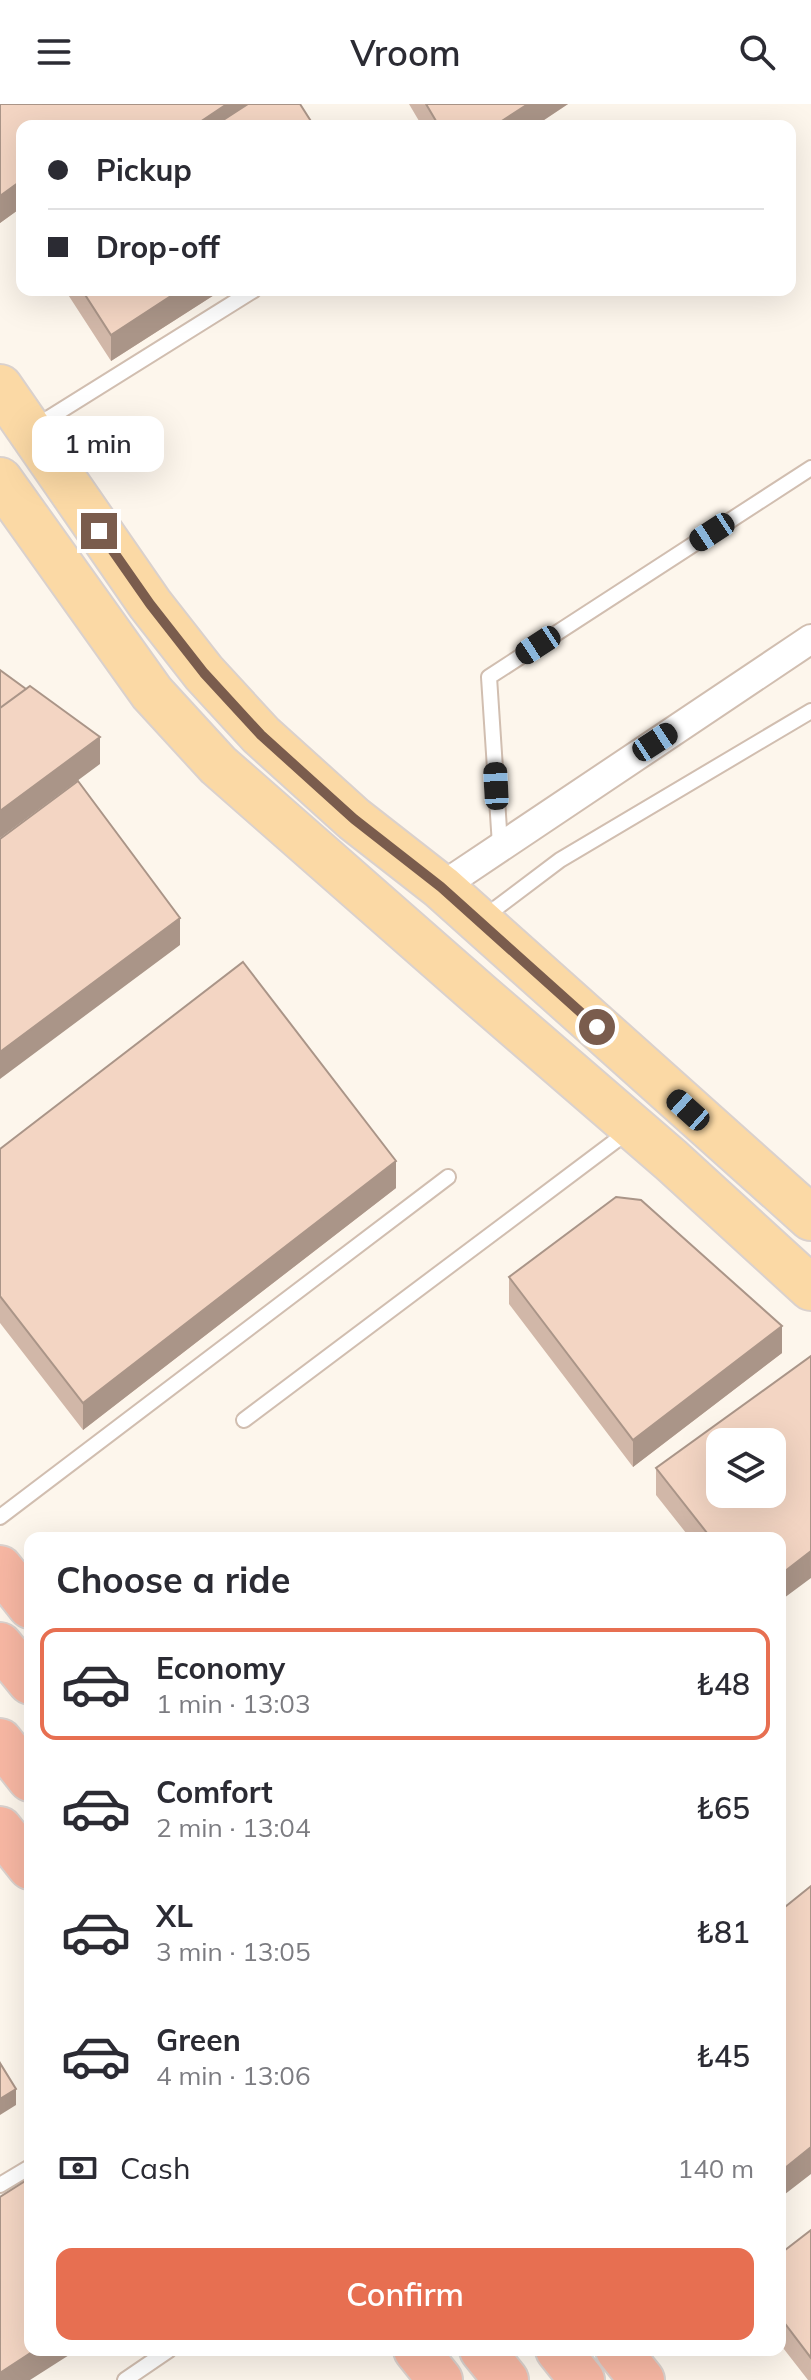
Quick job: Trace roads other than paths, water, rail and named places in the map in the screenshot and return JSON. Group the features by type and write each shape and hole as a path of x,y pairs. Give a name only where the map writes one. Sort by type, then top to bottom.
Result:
{"highway":[{"path":"0,1568 24,1598"},
{"path":"0,1645 24,1675"},
{"path":"0,1741 24,1771"},
{"path":"0,1829 24,1859"},
{"path":"421,2356 440,2380"},
{"path":"487,2356 506,2380"},
{"path":"563,2356 582,2380"},
{"path":"623,2356 642,2380"}],"main road":[{"path":"0,387 150,604 204,673 261,735 354,819 480,920 811,1218"},
{"path":"0,480 152,693 218,765 634,1128 811,1288"}],"street":[{"path":"441,887 811,639"}],"lane":[{"path":"30,430 244,296"},
{"path":"500,845 489,677 811,468"},
{"path":"480,920 560,860 811,711"},
{"path":"244,1420 634,1128"},
{"path":"0,1517 448,1177"},
{"path":"0,2185 24,2171"},
{"path":"125,2380 160,2356"}]}
